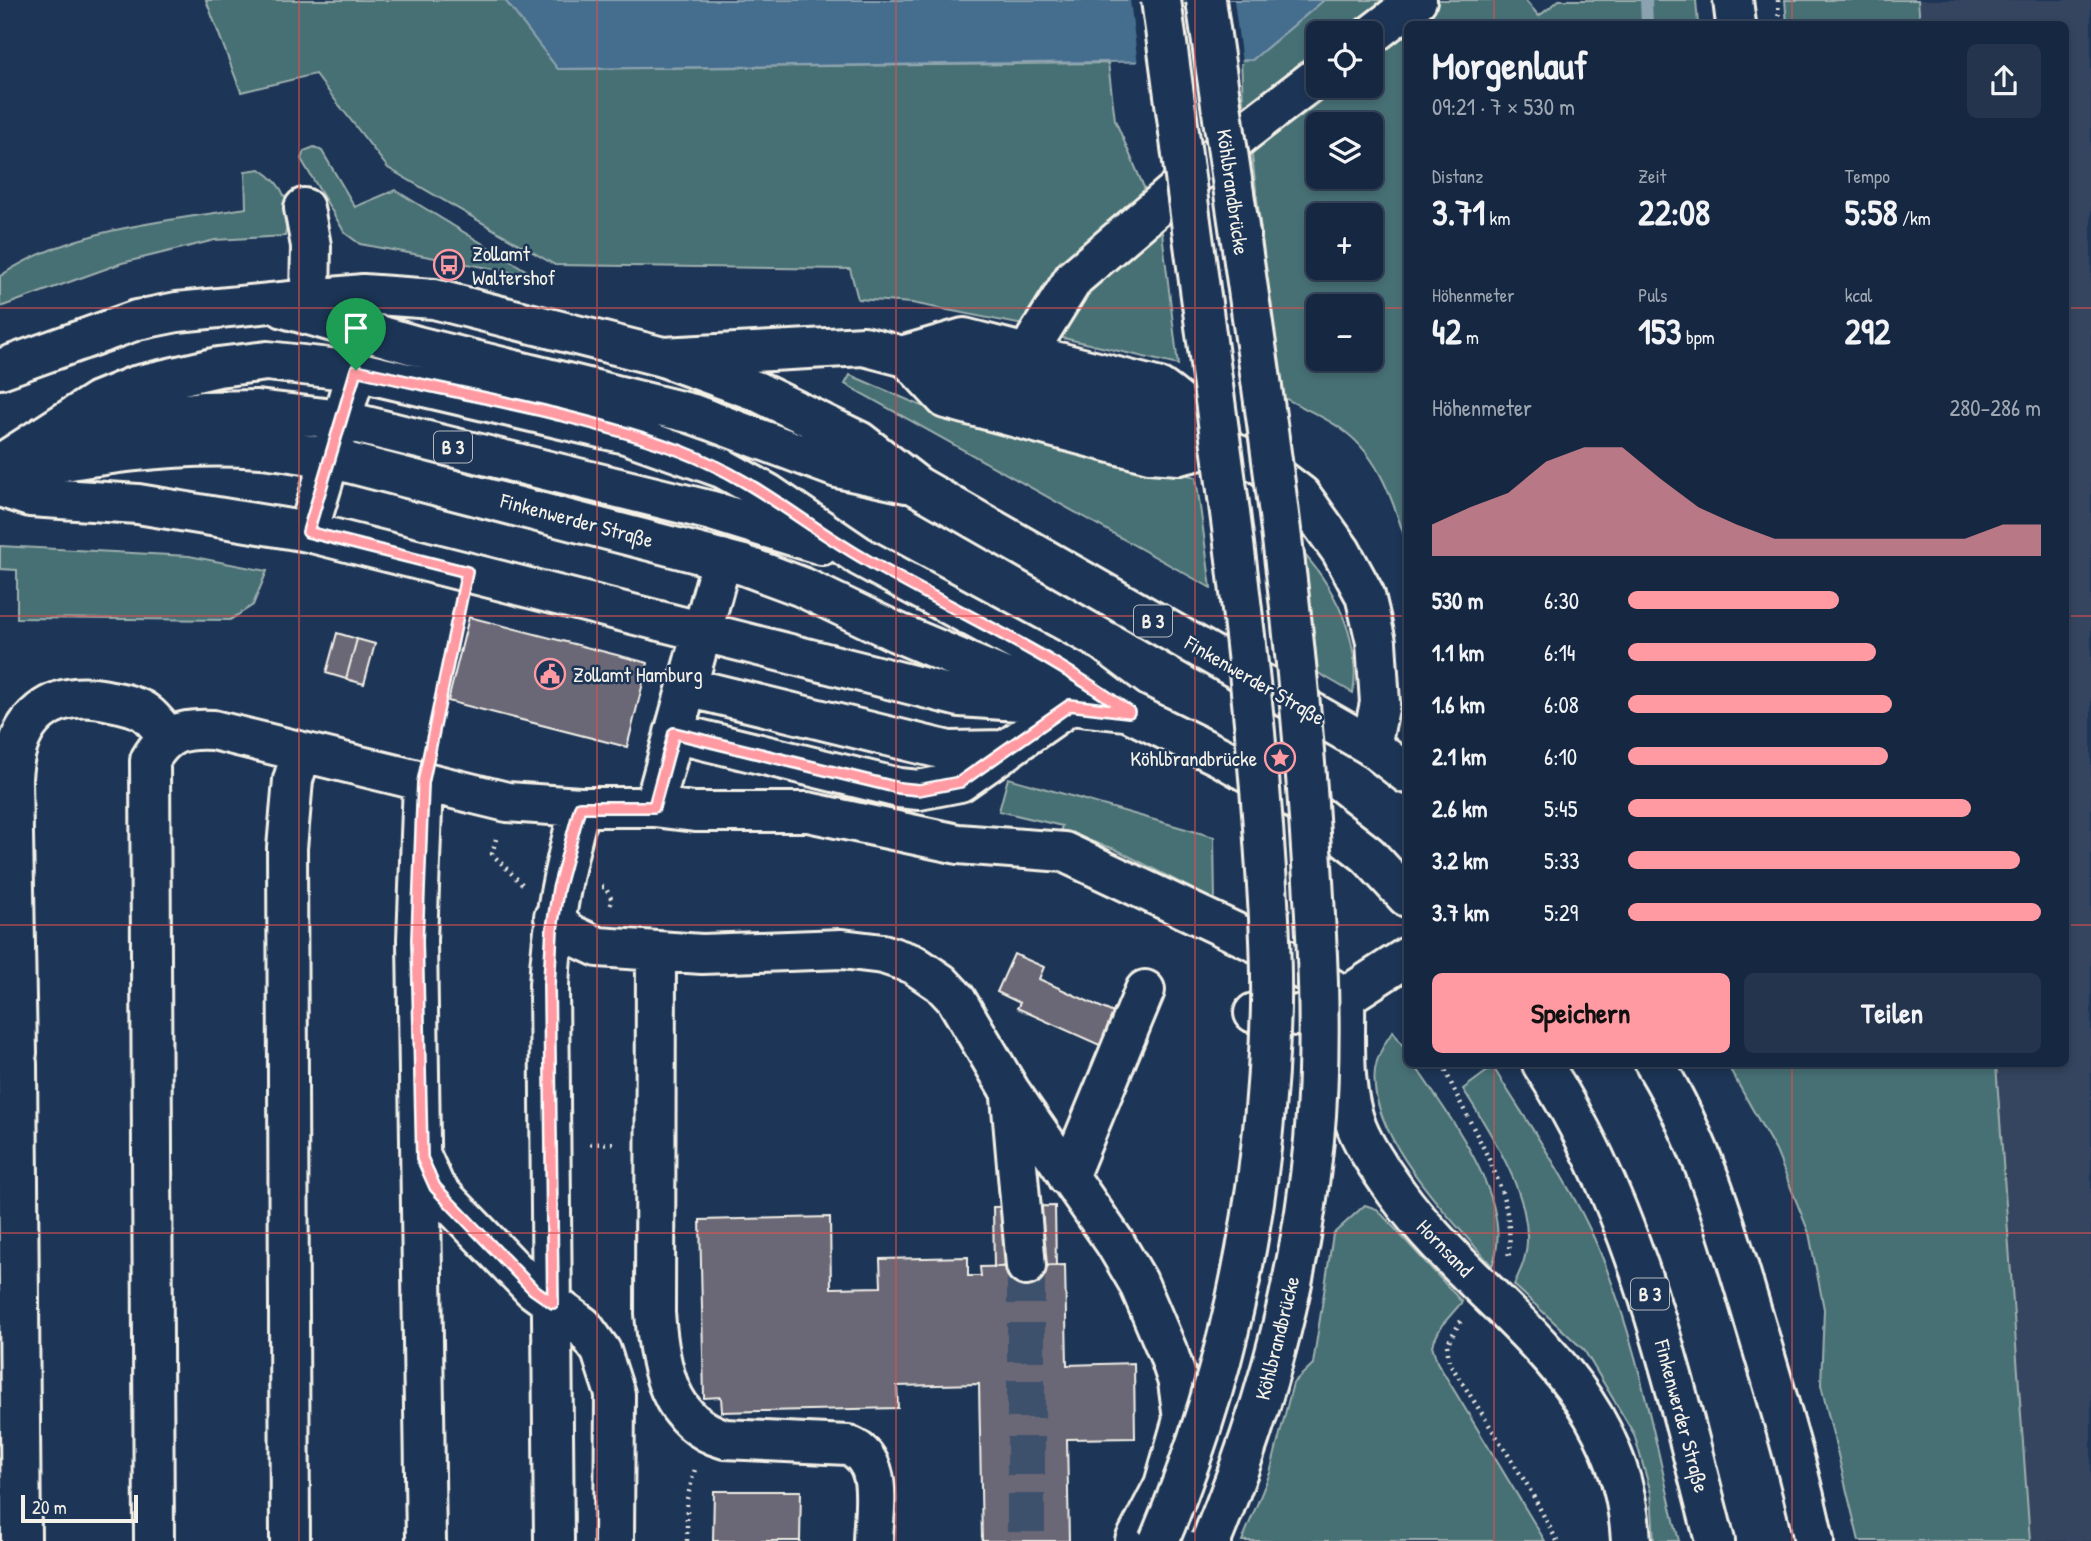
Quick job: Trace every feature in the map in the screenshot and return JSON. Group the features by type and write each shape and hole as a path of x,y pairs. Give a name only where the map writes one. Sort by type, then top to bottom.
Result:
{"main road":[{"path":"1159,1541 1202,1435 1231,1326 1256,1184 1268,1067 1271,1002 1269,910 1241,589 1161,0"},
{"name":"Köhlbrandbrücke","path":"1206,0 1290,611 1306,764 1320,999 1314,1139 1294,1277 1264,1395 1211,1541"},
{"path":"1383,26 1416,0"},
{"path":"1733,0 1736,21"},
{"path":"1033,353 1035,339 1074,278 1241,135 1306,85"},
{"path":"304,208 311,246 310,297"},
{"name":"Finkenwerder Straße","path":"0,369 137,320 221,307 272,305 310,297 363,294 434,299 663,357 757,391 859,441 917,486 1393,759"},
{"name":"Finkenwerder Straße","path":"272,305 417,346 693,414 837,467 917,486"},
{"path":"663,357 840,346 864,346 905,355 964,338 1033,353 1160,388 1184,406 1203,427 1215,447"},
{"path":"905,355 946,399 1149,453 1178,455 1215,447 1259,463 1301,495 1329,532 1365,595 1376,642 1380,703 1393,759"},
{"name":"Finkenwerder Straße","path":"0,464 37,443 98,401 172,375 267,361 356,370 615,431 678,450 722,468 767,493 861,557 1081,676 1129,712 1222,757 1301,803 1368,855 1404,894"},
{"path":"308,532 356,370"},
{"name":"Finkenwerder Straße","path":"37,443 148,418 202,411 257,410 341,420 712,510 861,557"},
{"name":"Finkenwerder Straße","path":"0,473 74,458 181,448 261,448 330,458 722,559 802,587 896,632 1070,705 1129,712"},
{"path":"0,486 30,497 138,504 308,532 960,697 1070,705"},
{"path":"654,807 722,559"},
{"path":"687,687 949,751 1007,750"},
{"path":"21,1541 17,1063 7,883 13,756 21,736 34,717 66,698 86,695 145,711 167,737"},
{"path":"674,733 899,788 919,790 960,782 1070,705"},
{"path":"154,1541 150,760 167,737 178,731 203,729 507,802 580,807 654,807 695,812 808,812 958,844 1064,852 1269,947 1345,997"},
{"path":"284,749 293,780 287,848 290,1541"},
{"path":"423,783 417,940 426,1541"},
{"path":"554,1541 549,985 556,903 580,807"},
{"path":"556,903 568,933 584,943 598,947 702,954 842,949 883,954 913,964 941,983 956,999 1010,1091 1115,1243 1138,1282 1178,1382 1183,1419 1175,1451 1164,1485 1135,1541"},
{"path":"656,952 657,1342 669,1390 692,1424 707,1434 725,1439 836,1444 862,1450 873,1471 873,1541"},
{"path":"1254,1013 1297,1016 1345,997 1404,959"},
{"path":"1068,1177 1145,990"},
{"name":"Hornsand","path":"1345,997 1348,1100 1358,1130 1384,1176 1413,1216 1560,1365 1583,1396 1615,1466 1631,1541"},
{"path":"0,1024 9,1039 17,1063"},
{"name":"Finkenwerder Straße","path":"1544,1067 1590,1149 1634,1247 1654,1306 1715,1541"},
{"path":"1657,1067 1682,1111 1729,1232 1786,1430 1814,1541"},
{"path":"1010,1091 1026,1266"},
{"path":"422,1158 435,1187 447,1200 533,1289 583,1326 601,1351 615,1394 614,1541"}],"path":[{"path":"1778,0 1779,21"},
{"path":"423,783 467,572"},
{"path":"452,649 461,651"},
{"path":"507,802 492,854 528,891 556,903"},
{"path":"687,1541 687,1499 707,1434"}],"shaded area":[{"path":"505,0 1324,0 1252,60 558,69"},
{"path":"1881,0 2091,0 2091,1541 1979,1541 1953,1067 2069,1067 2069,21 1883,21"}],"green space":[{"path":"206,0 505,0 558,69 1108,63 1115,120 1149,199 1023,325 912,303 858,299 850,269 555,265 388,168 315,74 241,92"},
{"path":"1324,0 1401,0 1374,21 1306,21 1306,73 1244,121 1241,60 1252,60"},
{"path":"1432,0 1525,0 1539,16 1559,0 1696,0 1698,21 1406,21"},
{"path":"1785,0 1918,0 1920,21 1787,21"},
{"path":"1404,23 1404,536 1384,482 1357,442 1337,426 1281,396 1251,148 1312,98 1383,98 1383,40"},
{"path":"314,147 322,151 355,207 395,190 537,277 360,244 345,233 301,159 304,151"},
{"path":"260,169 276,182 285,197 288,215 285,236 215,240 122,263 0,307 0,276 28,260 57,247 119,229 246,208 245,171"},
{"path":"1161,224 1178,365 1055,336 1088,281"},
{"path":"850,375 945,416 1196,477 1211,588 845,384"},
{"path":"1284,534 1314,567 1338,606 1352,649 1355,671 1353,693 1301,663"},
{"path":"0,546 189,556 267,571 253,605 230,620 17,618 17,570 0,569"},
{"path":"1008,778 1214,837 1215,901 1115,849 1060,832 1062,826 999,811"},
{"path":"1393,1031 1404,1048 1404,1067 1416,1067 1475,1160 1495,1215 1497,1241 1492,1266 1415,1175 1384,1122 1376,1095 1375,1070 1382,1049"},
{"path":"1493,1067 1562,1178 1587,1224 1612,1282 1634,1355 1679,1541 1654,1541 1651,1493 1634,1434 1584,1350 1514,1285 1524,1260 1527,1239 1525,1217 1510,1170 1463,1089"},
{"path":"1729,1067 1996,1067 2030,1541 1859,1541 1821,1385 1824,1309 1809,1233 1776,1151"},
{"path":"1365,1205 1377,1209 1462,1302 1442,1325 1432,1345 1437,1362 1545,1541 1242,1541 1270,1473 1293,1383 1313,1364 1333,1234"}],"pier":[{"path":"1130,0 1234,0 1242,63 1138,65"}],"building":[{"name":"Zollamt Hamburg","path":"469,617 648,663 627,747 448,701"},
{"path":"337,633 357,639 346,679 326,673"},
{"path":"357,639 375,644 364,684 346,679"},
{"path":"1014,954 1044,967 1039,979 1118,1015 1104,1047 1017,1008 1020,1003 997,992"},
{"path":"1055,1206 1056,1266 994,1267 993,1207"},
{"path":"830,1217 831,1288 881,1287 880,1259 968,1257 968,1276 981,1276 980,1267 1065,1265 1067,1365 1134,1363 1135,1438 1067,1439 1069,1541 982,1541 979,1384 897,1386 898,1408 722,1412 721,1397 704,1398 700,1220"},
{"path":"714,1491 801,1491 800,1541 713,1541"}],"waterway":[{"path":"1646,0 1647,21"}],"tunnel":[{"path":"1026,1266 1026,1541"}],"place":[{"name":"Zollamt Waltershof","path":"449,265"},
{"name":"Zollamt Hamburg","path":"550,674"},
{"name":"Köhlbrandbrücke","path":"1280,758"}],"route":[{"path":"356,370 626,434 678,450 722,468 767,493 861,557 1081,676 1129,712 1070,705 960,782 919,790 899,788 674,733 654,807 580,807 558,889 552,929 549,985 553,1303 533,1289 435,1187 422,1158 417,940 423,783 467,572 308,532 356,370"}]}
